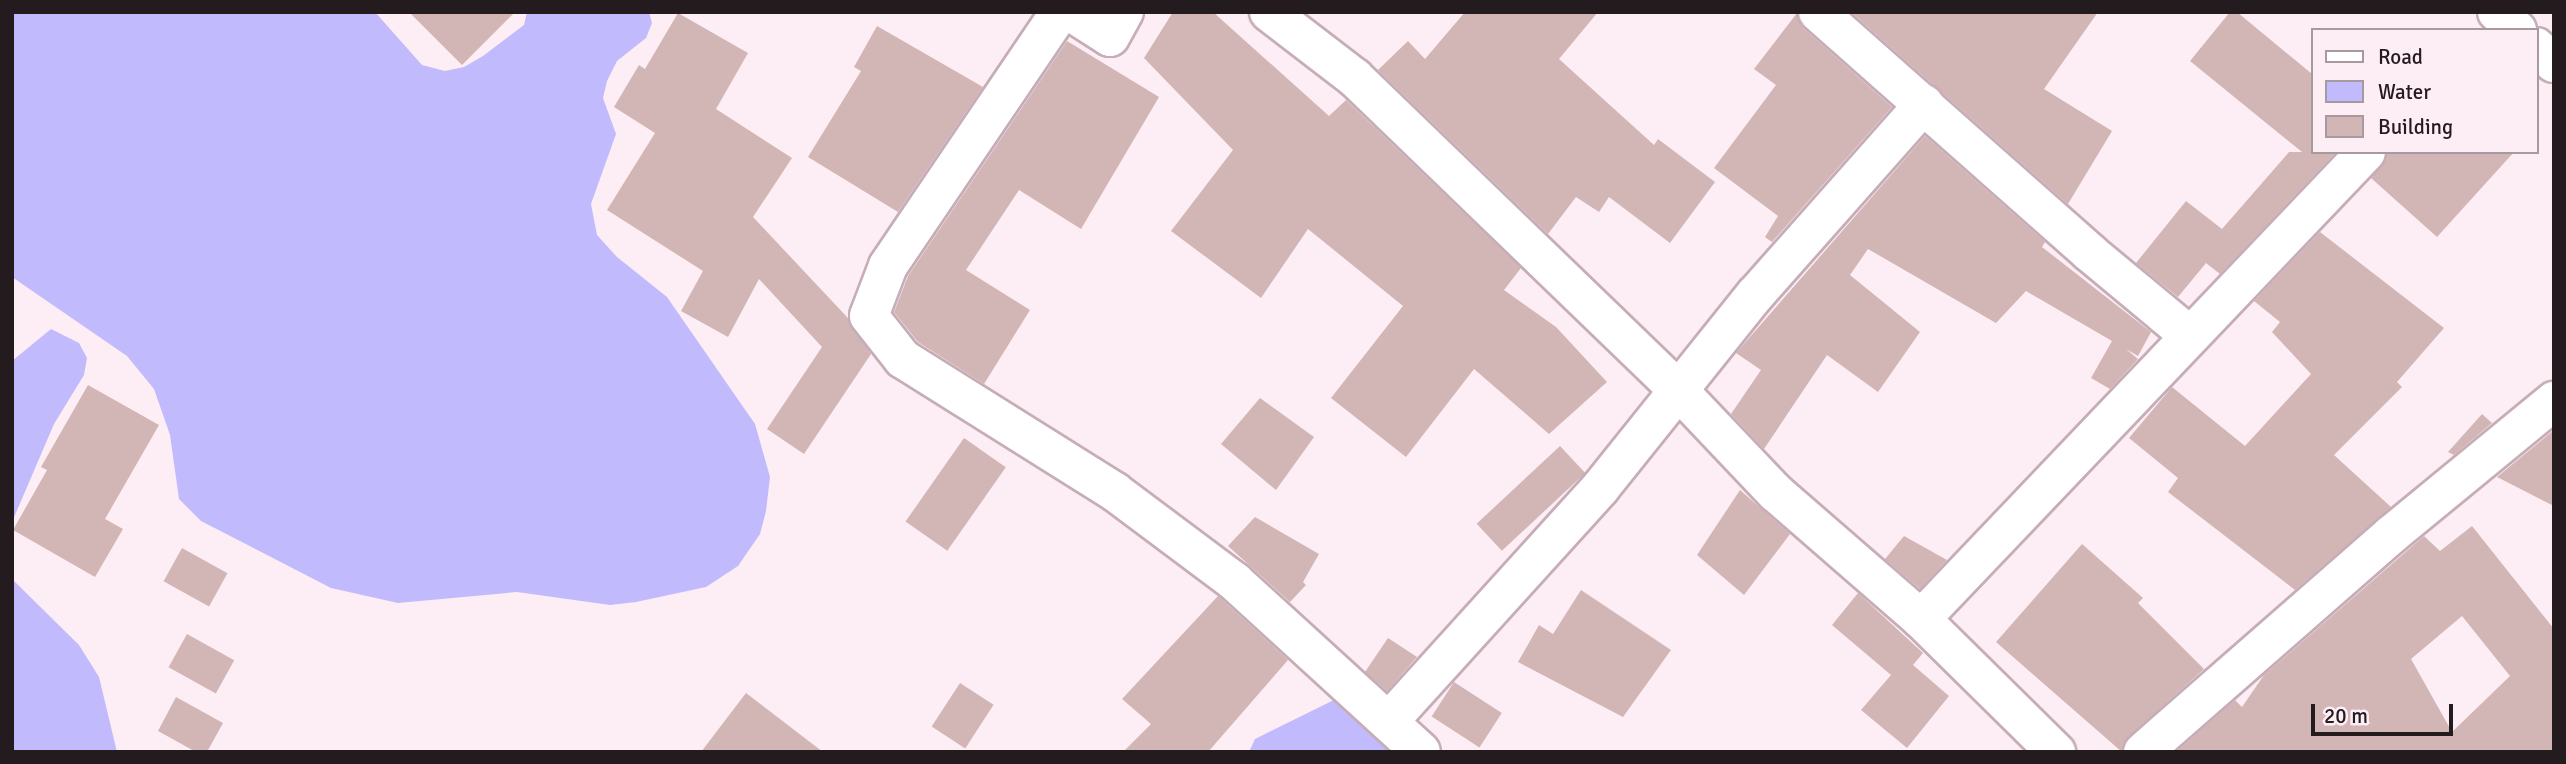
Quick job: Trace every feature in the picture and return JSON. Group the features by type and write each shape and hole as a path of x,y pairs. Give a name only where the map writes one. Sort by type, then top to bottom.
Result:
{"street":[{"path":"1060,12 888,266 869,316 903,359 1115,492 1234,581 1390,720 1421,752"},
{"path":"1071,12 1110,37 1124,12"},
{"path":"1269,12 1355,78 1680,392 1776,493 1921,619 2056,752"},
{"path":"1818,12 2089,252 2189,335"},
{"path":"2480,28 2496,12 2515,28"},
{"path":"2538,49 2554,63"},
{"path":"1390,720 1601,487 1680,392 1755,295 1924,104"},
{"path":"1921,619 2364,154"},
{"path":"2143,752 2392,534 2554,401"}],"water":[{"path":"12,12 375,12 422,65 445,71 464,67 483,56 524,25 527,12 649,12 652,23 646,38 617,61 607,81 603,98 616,134 591,204 597,235 617,257 667,297 755,424 770,477 766,511 760,534 738,566 706,587 610,605 517,592 398,603 331,588 201,521 179,499 170,435 154,389 127,356 12,277"},
{"path":"51,329 79,343 87,358 84,375 54,424 12,522 12,361"},
{"path":"12,579 79,645 99,677 117,752 12,752"},
{"path":"1338,698 1391,752 1249,752 1255,739"}],"building":[{"path":"409,12 515,12 462,65"},
{"path":"1173,12 1213,12 1329,116 1346,100 1521,268 1504,290 1556,327 1607,382 1549,434 1474,369 1406,457 1331,398 1403,306 1308,229 1261,298 1171,231 1233,150 1144,58"},
{"path":"1465,12 1598,12 1559,59 1654,145 1658,139 1715,182 1670,243 1609,197 1599,212 1576,197 1548,234 1378,70 1408,41 1425,59"},
{"path":"1851,12 2098,12 2044,89 2112,131 2068,204"},
{"path":"2230,12 2237,12 2310,72 2310,154 2334,154 2220,274 2206,263 2178,297 2136,263 2186,201 2222,229 2289,152 2302,152 2190,61"},
{"path":"678,13 748,53 716,109 792,158 753,217 847,317 871,354 804,454 767,429 822,347 759,279 728,337 681,311 703,271 607,210 655,133 614,107 639,65 645,69"},
{"path":"1797,13 1803,28 1892,107 1772,242 1765,237 1778,216 1714,168 1776,85 1754,69"},
{"path":"877,26 983,87 898,212 808,157 861,71 854,67"},
{"path":"1067,41 1159,97 1081,229 1019,190 966,270 1030,310 984,384 918,342 894,312 908,276"},
{"path":"1925,136 2045,242 2042,247 2151,332 2138,356 2126,349 2138,359 2110,389 2091,378 2112,341 2026,291 1996,323 1868,249 1850,275 1920,332 1878,392 1827,355 1764,449 1731,414 1761,370 1736,353"},
{"path":"2386,154 2512,154 2437,237 2371,178"},
{"path":"2320,232 2444,328 2397,382 2402,387 2334,455 2391,507 2295,590 2168,492 2178,478 2129,438 2172,387 2245,446 2311,374 2272,332 2280,322 2254,301"},
{"path":"88,385 159,425 105,519 123,529 95,577 13,530 47,470 41,467"},
{"path":"1260,398 1314,437 1276,490 1221,444"},
{"path":"2482,414 2492,423 2454,455 2448,452"},
{"path":"2554,430 2554,506 2497,477"},
{"path":"964,438 1006,467 947,551 905,522"},
{"path":"1560,446 1585,473 1502,551 1477,524"},
{"path":"1740,490 1790,534 1744,595 1697,555"},
{"path":"1255,517 1319,554 1303,582 1306,585 1290,602 1228,546"},
{"path":"2472,526 2554,629 2554,752 2176,752 2235,700 2242,707 2264,675 2424,536 2440,551","holes":["2462,616 2510,676 2452,732 2411,659"]},
{"path":"1904,536 1947,560 1920,589 1885,559"},
{"path":"2082,544 2143,598 2138,603 2204,669 2129,736 2122,752 1996,642"},
{"path":"182,548 227,573 209,606 164,581"},
{"path":"1581,590 1671,650 1623,717 1518,662 1539,625 1553,634"},
{"path":"1858,593 1923,653 1913,665 1949,696 1907,748 1861,710 1891,675 1832,625"},
{"path":"1218,596 1288,660 1208,752 1123,752 1151,724 1122,699"},
{"path":"187,634 234,660 216,693 169,667"},
{"path":"1388,638 1417,657 1387,691 1365,672"},
{"path":"1454,682 1502,713 1479,747 1432,716"},
{"path":"960,683 994,705 965,748 932,727"},
{"path":"746,693 823,752 701,752"},
{"path":"176,697 223,723 207,752 196,752 158,731"}]}
